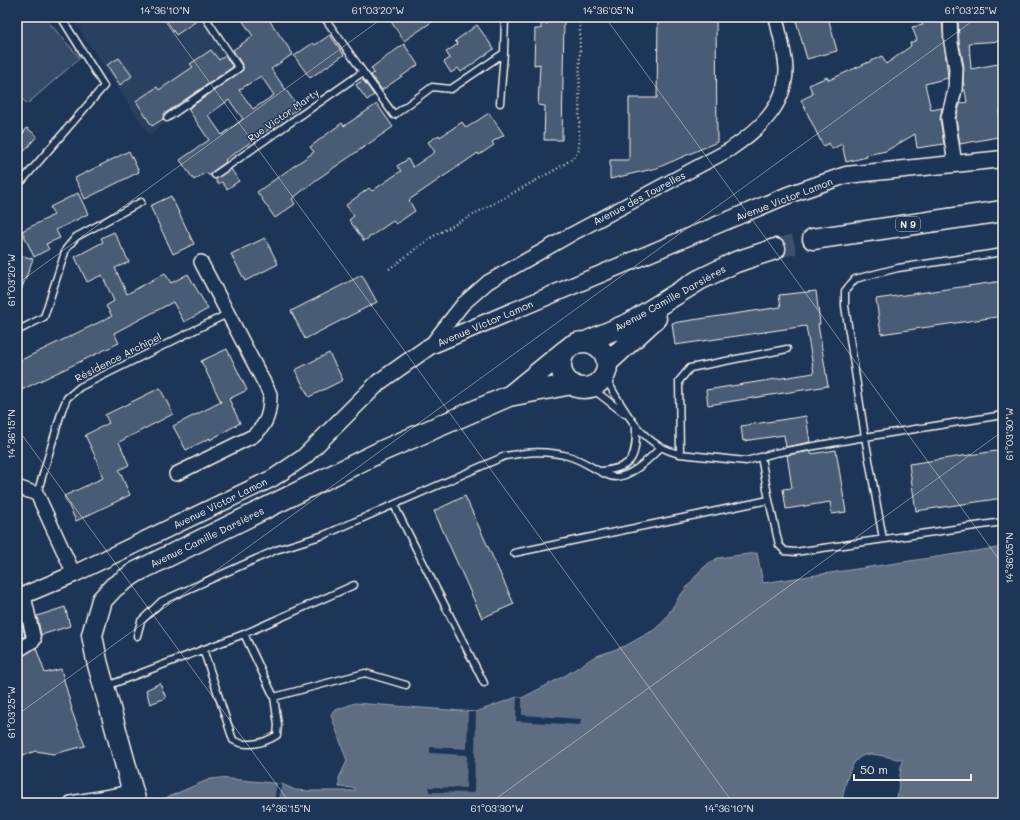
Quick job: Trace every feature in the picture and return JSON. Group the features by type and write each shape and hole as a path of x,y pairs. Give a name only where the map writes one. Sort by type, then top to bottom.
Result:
{"main road":[{"name":"N 9","path":"1003,211 815,242 1003,221"},
{"name":"Avenue Camille Darsières","path":"135,798 96,661 92,635 102,600 114,587 136,572 384,450 509,396 593,378 658,316 683,298 777,252 736,262 699,280 630,323 588,342"},
{"path":"580,342 588,342 601,348 593,378 566,379 561,364 566,350 580,342"},
{"name":"Avenue Camille Darsières","path":"509,396 566,350"}],"street":[{"name":"Avenue des Tourelles","path":"430,346 463,304 488,282 572,234 729,150 753,134 766,120 782,93 786,71 776,17"},
{"path":"950,17 951,43 956,68 955,90 948,118 955,164"},
{"name":"Avenue Victor Lamon","path":"21,597 74,574 273,478 304,457 379,382 430,346 774,201 846,175 1003,159"},
{"path":"176,474 254,436 263,428 270,413 270,394 201,262"},
{"path":"17,487 36,494 74,574"},
{"path":"17,651 34,640 21,597"},
{"path":"71,803 135,798"}],"lane":[{"path":"22,181 104,86 62,17"},
{"path":"167,118 239,68 205,17"},
{"path":"324,17 394,115 432,87 451,89 504,53"},
{"path":"500,102 505,17"},
{"name":"Rue Victor Marty","path":"215,175 362,72"},
{"path":"17,331 44,317 66,249 76,237 141,202"},
{"path":"883,539 865,437 845,306 845,290 855,279 898,268 1003,252"},
{"name":"Résidence Archipel","path":"36,494 67,398 80,387 227,314"},
{"path":"680,454 679,380 684,373 690,368 787,349"},
{"path":"593,378 628,416 636,427 661,447 680,454 746,461 760,456 865,437 1003,415"},
{"path":"593,378 628,416"},
{"path":"600,471 616,469 627,464 636,451 636,427"},
{"path":"137,636 141,621 162,601 276,550 324,535 505,456 537,451 569,456 612,477 624,476 643,465 661,447"},
{"path":"760,456 779,545 785,551 795,552 1003,522"},
{"path":"514,553 769,500"},
{"path":"394,505 484,683"},
{"path":"104,688 244,634 354,585"},
{"path":"203,650 233,740 240,744 267,742 277,735 278,725 274,697 244,634"},
{"path":"274,697 365,673 406,685"}],"path":[{"path":"389,269 432,237 555,170 572,159 579,150 580,17"}],"shaded area":[{"path":"17,17 44,17 80,58 27,104 17,92"},
{"path":"71,17 198,17 237,73 149,135"},
{"path":"1003,547 1003,803 923,803 897,799 902,760 871,754 863,755 857,759 853,765 849,772 841,803 154,803 210,779 220,778 282,784 295,790 355,791 355,788 339,787 339,778 347,761 331,715 333,711 355,703 476,712 517,697 522,698 566,675 594,657 625,646 654,630 664,621 679,597 700,571 709,563 718,558 757,553 763,583"}],"pier":[{"path":"517,697 522,698 522,715 581,719 580,725 516,721"},
{"path":"468,712 476,712 474,793 429,792 429,787 466,788 467,755 430,753 430,747 467,749"},
{"path":"277,783 282,784 278,803 274,801"}],"building":[{"path":"164,17 201,17 201,18 176,35"},
{"path":"240,17 267,17 293,54 271,69 299,108 225,160 226,162 212,172 211,176 205,173 194,180 180,160 209,140 188,109 243,70 243,66 233,50 253,36","holes":["261,76 274,95 253,109 239,90","229,100 243,119 222,135 208,115"]},
{"path":"388,17 439,17 404,41"},
{"path":"547,17 564,17 562,140 544,140 545,106 538,105 540,64 534,65 535,29 541,29 541,23 547,24"},
{"path":"658,17 716,17 717,142 657,168 610,179 610,160 629,160 629,98 657,98"},
{"path":"795,17 828,17 837,51 807,59"},
{"path":"919,17 937,17 937,22 942,21 948,78 925,84 931,110 942,108 940,119 944,144 917,148 915,134 886,151 866,155 867,157 846,162 842,144 832,149 829,143 823,146 801,100 813,94 809,85 827,77 829,80 882,56 886,64 911,46 910,43 917,40 912,27 923,25"},
{"path":"1003,17 1003,41 969,43 971,69 1003,63 1003,81 999,81 1003,111 999,111 1003,136 960,144 956,118 960,104 967,102 963,80 964,67 959,42 958,18"},
{"path":"477,25 494,49 461,72 458,68 451,73 444,62 450,58 446,52 458,44 455,41"},
{"path":"330,35 344,55 310,78 294,56 313,43 315,45"},
{"path":"404,44 418,65 382,90 371,75 374,73 371,68"},
{"path":"211,50 219,60 225,56 233,67 164,114 163,119 152,126 136,101 157,87 159,90 193,67 190,64"},
{"path":"119,58 132,76 120,85 107,65"},
{"path":"363,80 374,95 367,100 356,85"},
{"path":"377,104 393,127 316,180 292,199 295,204 275,218 257,192 314,152 310,147 331,131 342,123 344,126"},
{"path":"489,113 504,135 492,142 494,145 479,155 478,153 409,200 415,211 396,224 393,221 364,241 349,220 354,216 346,205 369,188 372,191 401,171 397,166 408,159 413,167 435,152 428,142 439,135 440,137 462,122 466,128"},
{"path":"27,128 37,136 17,160 17,141"},
{"path":"129,151 139,172 85,199 75,178"},
{"path":"231,169 239,181 227,189 222,182 218,184 215,179"},
{"path":"78,193 88,214 56,230 60,238 46,244 49,249 34,257 22,231 54,215 50,207"},
{"path":"171,196 194,244 173,254 150,206"},
{"path":"114,232 129,262 115,268 127,294 165,273 171,283 188,274 208,309 184,322 173,302 114,333 119,343 17,392 17,362 112,316 106,306 114,301 102,275 87,282 75,257 103,242 101,238"},
{"path":"265,238 278,264 245,281 231,254"},
{"path":"17,254 33,259 18,298 17,298"},
{"path":"362,275 377,302 305,339 291,311"},
{"path":"1003,281 1003,316 881,334 876,299"},
{"path":"816,291 820,324 818,324 828,386 708,405 706,390 814,373 806,326 675,345 672,323 781,307 779,295"},
{"path":"227,349 247,390 229,399 240,423 210,440 210,438 186,450 173,426 221,402 201,361"},
{"path":"329,353 343,380 309,397 295,370"},
{"path":"160,388 173,414 119,442 129,465 119,470 130,495 76,521 64,496 103,478 96,458 85,435 109,423 105,415"},
{"path":"806,416 810,442 786,447 784,435 743,441 741,426"},
{"path":"836,450 846,512 832,514 830,502 786,509 783,489 792,488 787,455 811,451 811,454"},
{"path":"1003,450 1003,498 916,511 909,464"},
{"path":"465,496 514,604 482,618 434,511"},
{"path":"65,607 70,626 41,635 37,616"},
{"path":"21,620 25,636 17,641 17,622"},
{"path":"36,648 45,673 61,669 71,709 85,746 53,754 36,751 17,757 17,659"},
{"path":"160,683 166,698 150,704 146,690"}],"tunnel":[{"path":"775,249 813,239"}]}
